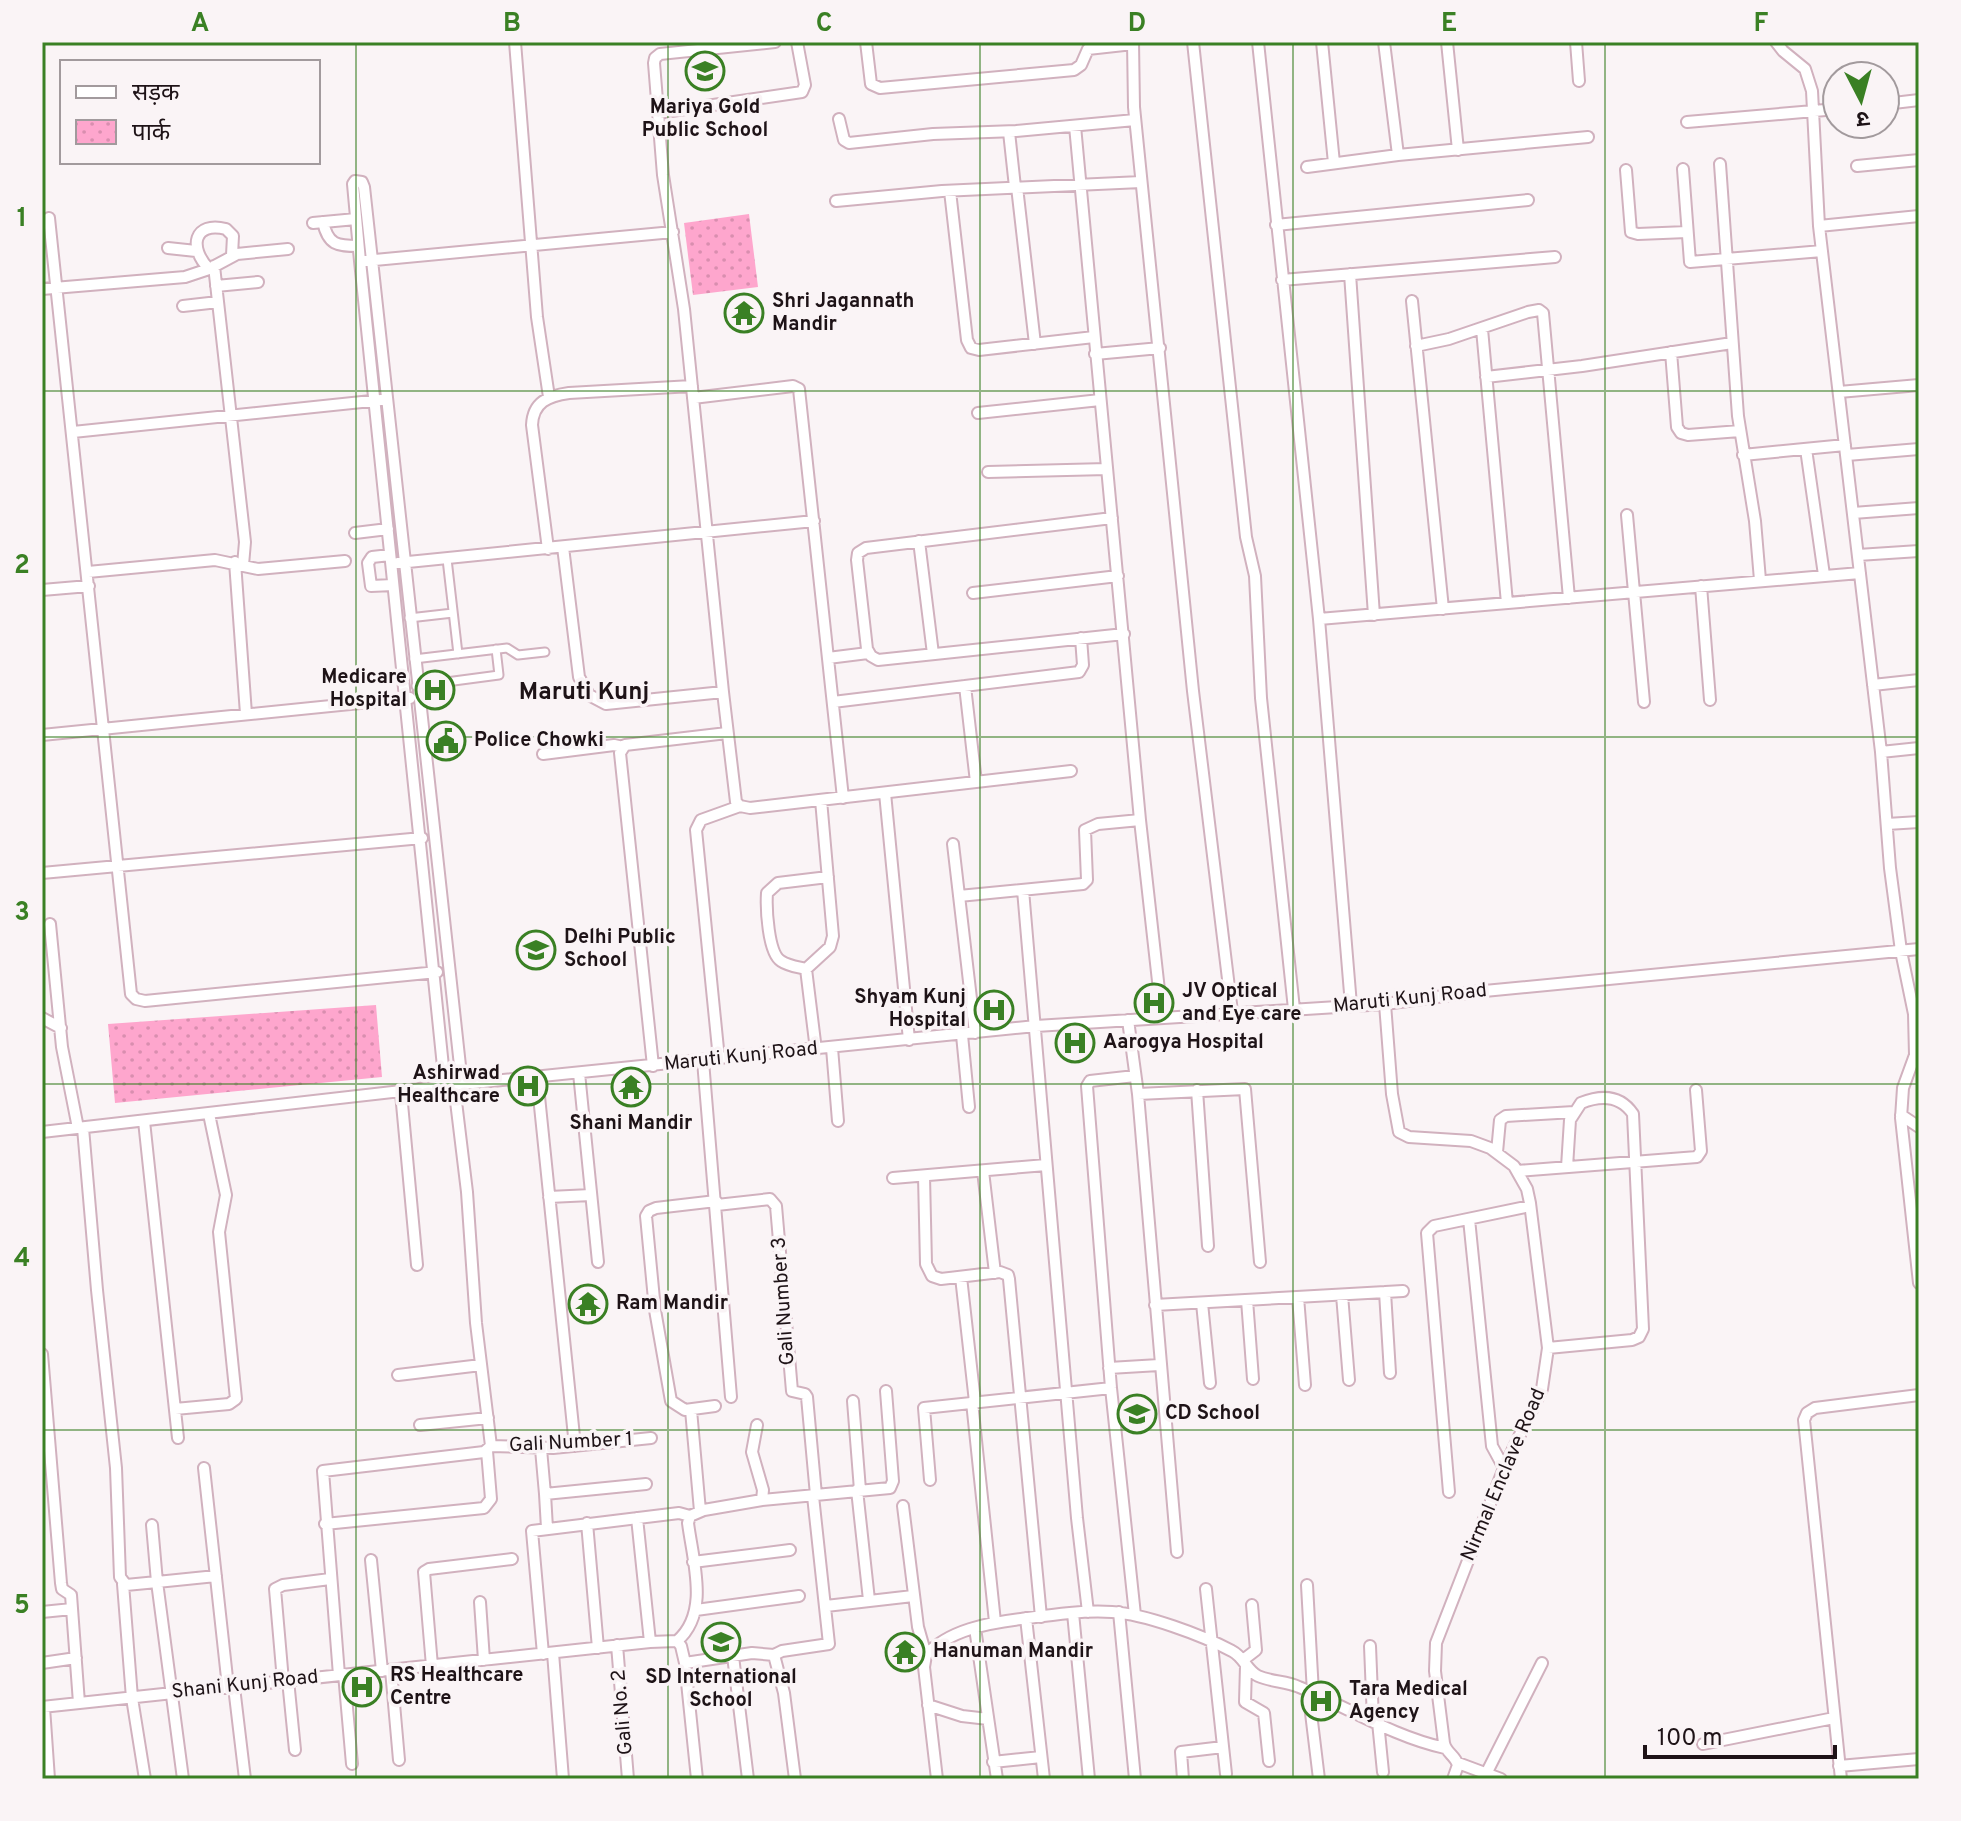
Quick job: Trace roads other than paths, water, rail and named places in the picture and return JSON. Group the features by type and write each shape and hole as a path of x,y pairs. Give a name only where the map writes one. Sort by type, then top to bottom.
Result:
{"street":[{"path":"515,42 537,317 549,397"},
{"path":"740,806 734,796 684,309 663,175 656,56 775,42"},
{"path":"658,113 798,94 805,85 797,42"},
{"path":"866,42 871,84 880,88 1074,70 1081,65 1088,49 1133,43 1135,120 1193,691 1232,1012"},
{"path":"1193,42 1246,537 1255,576 1261,698 1294,1009"},
{"path":"1258,42 1319,619 1351,1005"},
{"path":"1322,42 1334,163"},
{"path":"1384,42 1398,155"},
{"path":"1447,42 1458,150"},
{"path":"1576,42 1579,81"},
{"path":"1765,42 1777,43 1809,75 1819,226 1881,752 1901,951 1916,1010 1916,1060 1903,1088 1901,1115 1919,1283"},
{"path":"1687,122 1821,110"},
{"path":"839,119 844,140 849,143 1135,120"},
{"path":"1075,126 1140,820 1162,1017"},
{"path":"1009,132 1035,344"},
{"path":"1307,167 1588,137"},
{"path":"1857,166 1919,160"},
{"path":"1720,164 1740,431 1755,521 1760,580"},
{"path":"1683,169 1690,262 1822,251"},
{"path":"1626,170 1631,232 1687,232"},
{"path":"365,261 358,246 355,181 361,181 364,187 365,261 380,400 403,563 448,972 453,1085"},
{"path":"836,201 950,191 1141,182"},
{"path":"950,191 968,345 979,350 1094,337"},
{"path":"1276,225 1528,200"},
{"path":"1819,226 1919,216"},
{"path":"49,218 129,989 133,997 140,1001 448,972"},
{"path":"356,219 318,223 335,243 358,246"},
{"path":"196,251 198,236 219,227 233,236 232,255"},
{"path":"365,261 673,232"},
{"path":"168,248 196,251 211,268 216,286 245,542 239,564 246,714"},
{"path":"42,289 175,278 211,268 232,255 288,249"},
{"path":"1282,280 1555,257"},
{"path":"1350,274 1374,615"},
{"path":"216,286 258,282"},
{"path":"1412,301 1443,609"},
{"path":"183,306 218,302"},
{"path":"1416,346 1482,329 1528,312 1541,311 1569,598"},
{"path":"1482,329 1507,603"},
{"path":"1486,377 1732,343"},
{"path":"1095,354 1160,348"},
{"path":"1671,352 1677,427 1681,433 1740,431"},
{"path":"1839,392 1919,385"},
{"path":"548,549 532,415 537,406 549,397 596,390 693,392 798,387 843,798"},
{"path":"73,432 380,400"},
{"path":"352,1764 325,1524 484,1508 491,1499 488,1418 469,1245 467,1192 453,1085 433,973 390,559 380,400"},
{"path":"978,413 1100,400"},
{"path":"1743,455 1806,449 1919,449"},
{"path":"1806,449 1824,575"},
{"path":"988,472 1107,469"},
{"path":"1853,513 1919,508"},
{"path":"1627,515 1644,702"},
{"path":"868,653 858,553 866,548 1112,518"},
{"path":"393,585 372,587 370,558 403,563 814,521"},
{"path":"355,533 388,529"},
{"path":"919,541 933,654"},
{"path":"563,547 579,677 589,695 606,704 723,692"},
{"path":"1858,555 1919,551"},
{"path":"447,559 458,654"},
{"path":"88,572 200,561 264,568 345,561"},
{"path":"1319,619 1860,573"},
{"path":"973,593 1118,576"},
{"path":"42,590 89,586"},
{"path":"1701,586 1710,700"},
{"path":"409,618 453,613"},
{"path":"828,658 868,653 878,660 1124,634"},
{"path":"833,702 1079,672 1083,665 1081,638"},
{"path":"413,659 507,648 518,655 545,652"},
{"path":"42,735 404,699 417,692 499,675 496,649"},
{"path":"1873,685 1919,680"},
{"path":"965,686 976,782"},
{"path":"543,754 727,733"},
{"path":"623,747 620,760 653,1066"},
{"path":"1881,752 1919,748"},
{"path":"719,1059 696,825 701,820 740,806 750,808 1071,771"},
{"path":"885,793 909,1040"},
{"path":"806,969 833,943 821,800"},
{"path":"959,896 1083,884 1087,880 1085,830 1098,824 1140,820"},
{"path":"1887,824 1919,822"},
{"path":"42,873 433,838"},
{"path":"953,844 975,1033"},
{"path":"806,969 781,961 775,954 770,936 767,893 778,883 828,877"},
{"path":"1023,890 1088,1612"},
{"path":"50,924 61,1028 80,1128 115,1454 119,1572 123,1584 132,1698 145,1779"},
{"name":"Maruti Kunj Road","path":"42,1132 453,1085 1036,1026 1385,1004 1474,992 1919,949"},
{"path":"806,969 816,1050"},
{"name":"Nirmal Enclave Road","path":"1385,1004 1392,1094 1399,1132 1409,1137 1471,1141 1497,1152 1517,1171 1527,1189 1548,1348 1542,1389 1504,1468 1436,1643 1435,1671 1445,1748"},
{"path":"42,1018 61,1028"},
{"path":"1128,1020 1138,1094 1177,1552"},
{"path":"962,1035 969,1107"},
{"path":"832,1048 838,1121"},
{"path":"703,1061 731,1397"},
{"path":"579,1073 598,1262"},
{"path":"1135,1076 1090,1081 1087,1086 1109,1368 1135,1615"},
{"path":"537,1077 575,1446"},
{"path":"1138,1094 1241,1088 1246,1092 1260,1262"},
{"path":"1197,1090 1208,1246"},
{"path":"1517,1171 1692,1158 1701,1154 1696,1090"},
{"path":"401,1093 417,1265"},
{"path":"1548,1348 1632,1340 1642,1334 1633,1114 1626,1105 1606,1097 1581,1103 1570,1120 1567,1167"},
{"path":"1497,1152 1497,1130 1500,1120 1506,1116 1574,1112"},
{"path":"175,1409 229,1404 236,1399 219,1232 226,1195 209,1114"},
{"path":"1901,1115 1919,1127"},
{"path":"144,1121 178,1438"},
{"path":"893,1178 1046,1165"},
{"path":"983,1171 995,1273"},
{"path":"924,1176 929,1271 932,1276 941,1279 1004,1273 1009,1279 1041,1617"},
{"path":"549,1197 591,1195"},
{"name":"Gali Number 3","path":"716,1203 770,1199 775,1203 792,1391 805,1394 807,1399 814,1496"},
{"path":"715,1406 691,1410 675,1405 669,1393 655,1310 646,1216 647,1212 656,1208 716,1203"},
{"path":"1449,1492 1427,1237 1431,1228 1530,1206"},
{"path":"1469,1219 1492,1446 1504,1468"},
{"path":"961,1277 995,1622"},
{"path":"1155,1305 1403,1291"},
{"path":"1385,1292 1390,1373"},
{"path":"1342,1295 1349,1380"},
{"path":"1298,1297 1305,1385"},
{"path":"1247,1300 1253,1379"},
{"path":"1202,1303 1210,1383"},
{"path":"42,1354 61,1583 64,1590 70,1593 79,1703"},
{"path":"398,1375 481,1365"},
{"path":"1109,1368 1159,1365"},
{"path":"930,1480 924,1408 1111,1388"},
{"path":"563,1779 531,1533 536,1529 695,1513 762,1500 890,1488 893,1483 886,1391"},
{"path":"1841,1779 1804,1420 1807,1413 1815,1408 1919,1395"},
{"path":"853,1401 869,1600"},
{"path":"691,1410 695,1513 688,1523 696,1610 691,1626 677,1641 685,1663 697,1779"},
{"path":"420,1425 488,1418"},
{"path":"757,1425 752,1452 763,1490 762,1500"},
{"name":"Gali Number 1","path":"325,1524 321,1476 325,1470 489,1448 541,1449 651,1438"},
{"path":"541,1449 547,1528"},
{"path":"204,1468 245,1779"},
{"path":"545,1494 646,1484"},
{"path":"685,1663 761,1653 774,1655 829,1644 814,1496"},
{"path":"903,1506 919,1636 926,1655 924,1667 937,1779"},
{"path":"637,1518 650,1642"},
{"path":"587,1523 598,1648"},
{"path":"152,1525 183,1779"},
{"path":"693,1562 790,1550"},
{"path":"432,1666 424,1572 512,1559"},
{"path":"371,1560 399,1760"},
{"path":"123,1584 216,1576"},
{"path":"295,1750 275,1589 283,1585 330,1579"},
{"path":"1307,1585 1313,1693 1310,1705 1319,1779"},
{"path":"1206,1589 1226,1774"},
{"path":"696,1610 799,1596"},
{"path":"826,1606 913,1596"},
{"path":"480,1602 484,1660"},
{"path":"1252,1605 1256,1650 1245,1662 1245,1702 1264,1713 1269,1761"},
{"path":"42,1612 72,1609"},
{"path":"926,1655 953,1637 995,1622 1088,1612 1135,1615 1232,1651 1260,1677 1294,1684 1427,1744 1445,1748 1458,1763 1501,1779"},
{"path":"1119,1612 1135,1779"},
{"path":"1073,1613 1089,1779"},
{"path":"1026,1618 1044,1779"},
{"path":"975,1628 997,1779"},
{"name":"Shani Kunj Road","path":"43,1707 677,1641"},
{"name":"Gali No. 2","path":"617,1645 628,1779"},
{"path":"1370,1646 1383,1772"},
{"path":"774,1655 784,1693 795,1779"},
{"path":"733,1656 748,1779"},
{"path":"42,1663 76,1658"},
{"path":"1487,1772 1542,1663"},
{"path":"928,1705 962,1716 988,1719"},
{"path":"43,1707 49,1779"},
{"path":"1703,1744 1834,1718"},
{"path":"1183,1779 1181,1752 1223,1747"},
{"path":"993,1762 1041,1757"},
{"path":"1839,1766 1919,1759"},
{"path":"1453,1779 1458,1763"}],"place":[{"name":"Mariya Gold Public School","path":"705,71"},
{"name":"Shri Jagannath Mandir","path":"744,313"},
{"name":"Medicare Hospital","path":"435,690"},
{"name":"Police Chowki","path":"446,741"},
{"name":"Delhi Public School","path":"536,950"},
{"name":"JV Optical and Eye care","path":"1154,1003"},
{"name":"Shyam Kunj Hospital","path":"994,1010"},
{"name":"Aarogya Hospital","path":"1075,1043"},
{"name":"Ashirwad Healthcare","path":"528,1086"},
{"name":"Shani Mandir","path":"631,1087"},
{"name":"Ram Mandir","path":"588,1304"},
{"name":"CD School","path":"1137,1414"},
{"name":"SD International School","path":"721,1642"},
{"name":"Hanuman Mandir","path":"905,1652"},
{"name":"RS Healthcare Centre","path":"362,1687"},
{"name":"Tara Medical Agency","path":"1321,1701"}],"district":[{"name":"Maruti Kunj","path":"584,693"}]}
